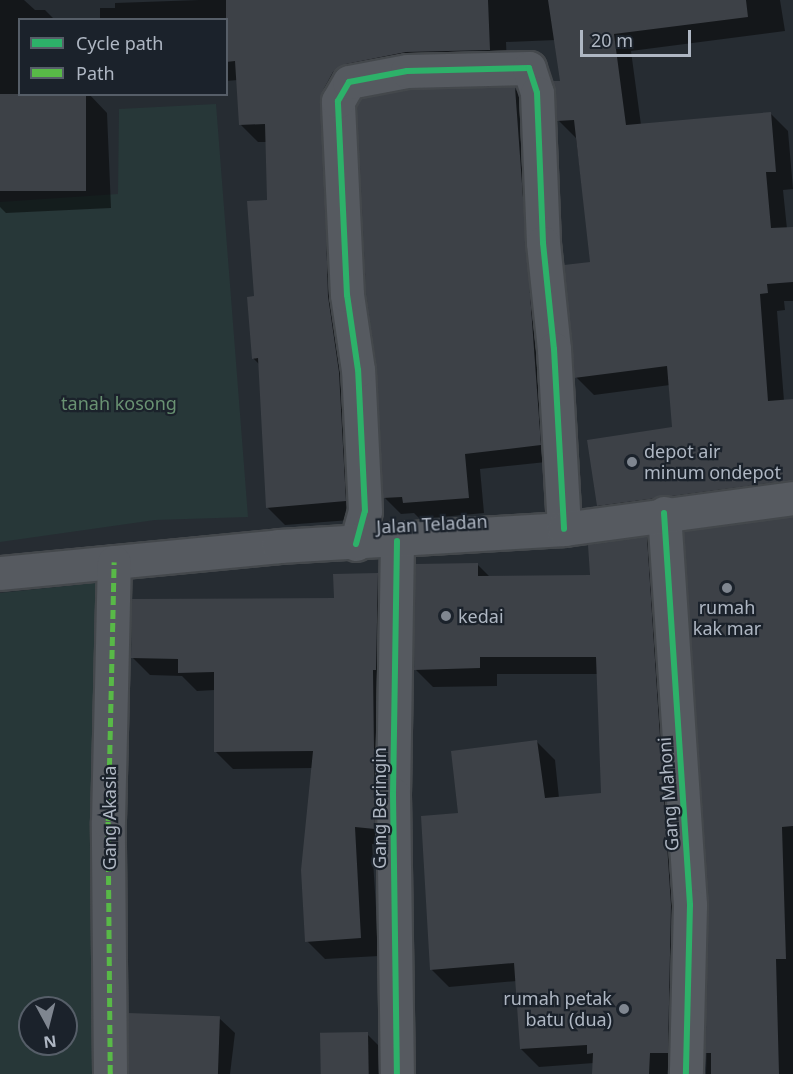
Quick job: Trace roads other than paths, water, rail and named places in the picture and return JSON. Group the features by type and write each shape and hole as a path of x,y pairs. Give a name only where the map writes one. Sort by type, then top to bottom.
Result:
{"street":[{"path":"356,544 365,511 358,370 347,294 338,101 349,82 408,71 529,68 538,115 543,243 554,349 564,529"},
{"name":"Jalan Teladan","path":"0,573 279,546 356,544 564,529 664,513 793,498"},
{"name":"Gang Mahoni","path":"664,513 690,905 686,1074"},
{"name":"Gang Beringin","path":"397,541 393,794 397,1074"},
{"name":"Gang Akasia","path":"110,1074 108,821 114,562"}],"place":[{"name":"depot air minum ondepot","path":"632,462"},
{"name":"rumah kak mar","path":"727,588"},
{"name":"kedai","path":"446,616"},
{"name":"rumah petak batu (dua)","path":"624,1009"}],"park label":[{"name":"tanah kosong","path":"119,403"}]}
